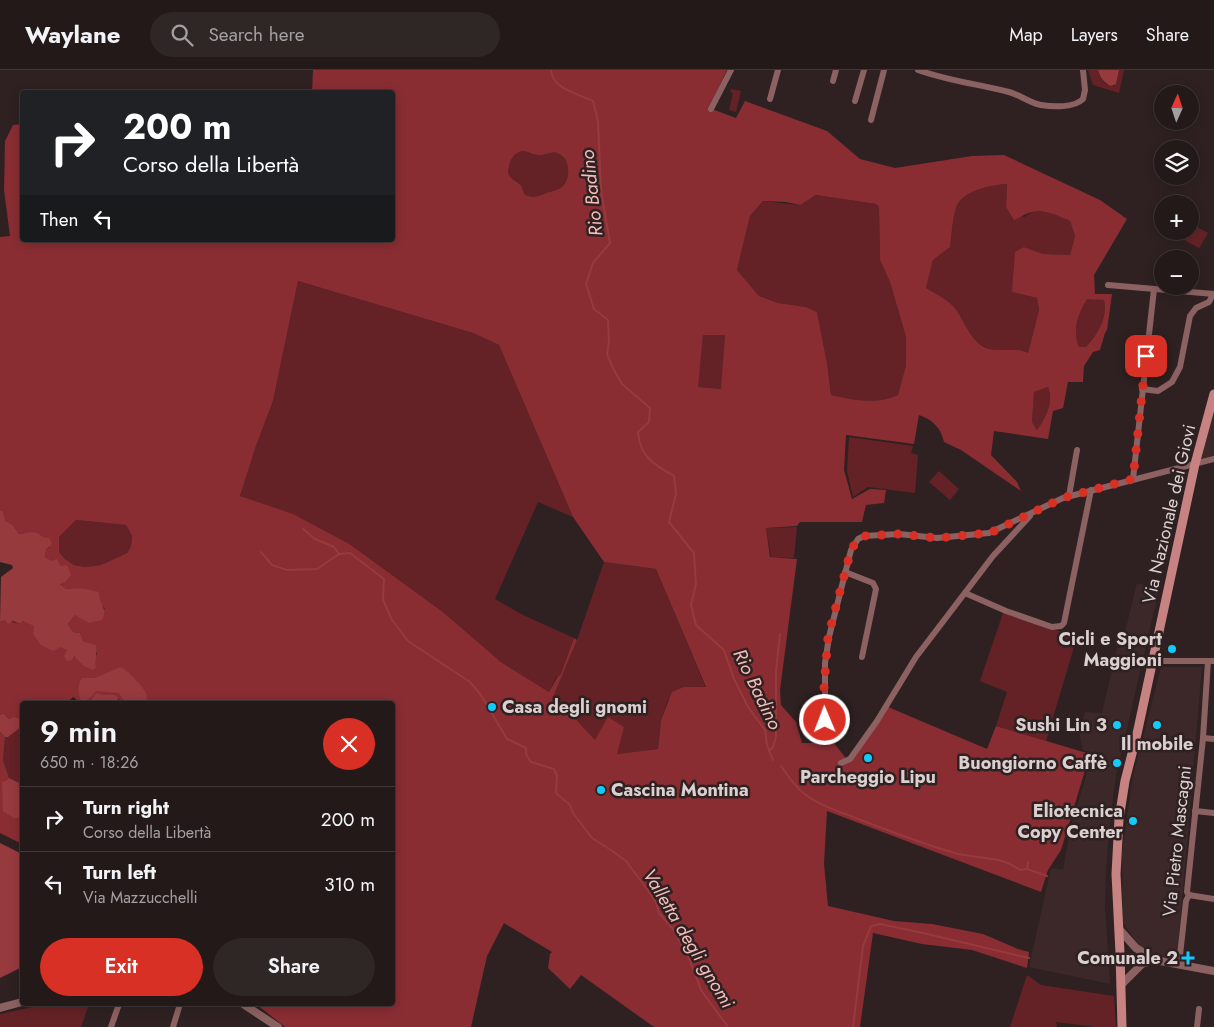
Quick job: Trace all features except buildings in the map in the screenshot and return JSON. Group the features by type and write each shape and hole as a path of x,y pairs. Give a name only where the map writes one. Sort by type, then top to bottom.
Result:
{"main road":[{"name":"Via Nazionale dei Giovi","path":"1122,1027 1116,874 1119,819 1125,781 1195,464 1214,394"}],"street":[{"path":"711,109 731,70"},
{"path":"770,98 778,70"},
{"path":"833,82 836,70"},
{"path":"856,101 864,70"},
{"path":"871,120 884,70"},
{"path":"918,70 948,80 1011,93 1035,103 1052,105 1074,104 1083,99 1085,92 1083,70"},
{"path":"1108,284 1154,289 1133,479"},
{"path":"1142,389 1158,391 1172,382 1180,367 1190,316 1196,308 1209,302 1213,294 1199,293"},
{"path":"1069,496 1077,450"},
{"path":"825,720 825,671 828,637 851,550 858,539 864,536 899,534 937,538 990,533 1069,496 1214,459"},
{"path":"965,593 1006,611 1052,627 1061,626 1064,623 1091,490"},
{"path":"841,763 850,759 877,721 916,657 965,593 1011,536 1036,510"},
{"path":"845,572 873,584 876,589 862,657"},
{"path":"1153,661 1211,661"},
{"name":"Via Pietro Mascagni","path":"1179,964 1186,901 1189,895 1187,892 1211,661"},
{"path":"1202,738 1214,739"},
{"path":"1195,811 1214,813"},
{"path":"1189,895 1214,899"},
{"path":"1119,929 1136,948 1155,960 1214,971"},
{"path":"1120,953 1128,948 1136,948"},
{"path":"1121,985 1142,964 1155,960"},
{"path":"1120,965 1128,970 1135,970"},
{"path":"0,1008 20,1003"},
{"path":"111,1027 118,1006"},
{"path":"172,1027 179,1006"},
{"path":"246,1006 278,1027"},
{"path":"1197,1027 1199,1009"}],"shaded area":[{"path":"313,70 727,70 709,108 736,118 745,101 827,131 860,159 895,168 972,156 1004,155 1100,200 1127,219 1094,275 1095,294 1112,294 1107,330 1100,350 1093,352 1084,366 1083,382 1068,382 1063,408 1053,411 1048,439 994,431 991,455 1017,482 1021,491 961,450 944,442 936,425 919,415 914,444 846,435 844,470 852,499 870,489 886,490 884,503 866,505 862,522 800,522 797,526 766,528 770,557 797,559 780,690 781,705 796,722 802,743 834,743 848,761 888,707 987,749 996,726 1090,754 1061,850 1048,870 1041,892 827,811 824,864 828,906 894,921 932,924 983,934 1029,952 1027,968 972,950 922,944 873,933 860,1027 654,1027 581,975 570,989 548,968 552,952 504,923 487,956 471,1027 285,1027 259,1006 395,1006 395,701 119,701 119,699 102,696 91,701 75,701 76,699 73,697 69,701 20,701 20,719 9,719 3,713 0,715 0,622 5,620 20,624 23,621 31,623 67,650 67,653 96,667 95,658 97,653 84,642 80,633 73,632 68,624 75,615 105,609 88,593 72,588 66,589 60,584 60,566 45,557 46,550 50,547 47,543 40,537 32,534 19,534 13,525 4,521 3,511 0,511 0,237 10,236 4,190 5,141 13,125 20,124 20,242 395,242 395,90 312,90","holes":["523,151 536,155 557,153 562,156 568,169 565,183 562,187 539,196 525,195 521,185 511,178 508,173 510,162 519,152","1007,184 1006,207 1014,220 1032,212 1047,212 1070,221 1075,236 1070,255 1043,254 1024,247 1015,252 1012,292 1037,298 1039,310 1028,353 1017,350 993,350 982,346 971,335 954,307 926,288 933,260 950,247 954,217 959,202 977,190","816,195 876,204 879,207 880,260 890,282 906,337 906,365 898,395 873,401 831,395 817,312 806,307 778,303 759,296 737,270 750,216 763,201 800,205","298,281 473,333 499,345 573,517 604,562 656,569 706,687 684,687 672,692 661,720 658,749 617,754 624,727 608,717 595,740 554,695 577,640 574,638 560,676 558,676 549,692 501,662 443,612 351,545 293,514 240,496 273,401","1087,299 1104,300 1105,313 1094,337 1086,347 1079,347 1076,328","703,335 725,335 721,389 698,387","1048,387 1050,393 1050,404 1037,430 1032,422 1034,392","76,520 126,525 132,536 131,546 127,553 101,565 85,567 74,565 65,559 59,552 59,537"]},
{"path":"1088,70 1098,70 1103,81 1113,86 1116,84 1119,70 1124,70 1119,93 1093,85"},
{"path":"1098,70 1119,70 1116,84 1111,86 1106,83 1101,78"},
{"path":"731,89 741,91 736,112 729,110 733,93 730,92"},
{"path":"523,151 536,155 557,153 562,156 567,164 568,174 562,187 537,196 530,197 525,195 521,185 511,178 508,173 512,159 516,154"},
{"path":"1007,184 1006,207 1024,217 1030,213 1041,211 1059,216 1070,221 1075,236 1070,255 1043,254 1024,247 1012,292 1037,298 1039,310 1028,353 1016,350 993,350 982,346 971,335 954,307 926,288 933,260 950,247 954,217 959,202 977,190"},
{"path":"816,195 876,204 879,207 880,260 890,282 906,337 906,365 898,395 873,401 831,395 817,312 806,307 778,303 759,296 737,270 750,216 763,201 799,205"},
{"path":"1199,228 1208,233 1199,248 1184,240 1199,240"},
{"path":"298,281 473,333 499,345 573,517 538,502 495,599 523,615 574,638 560,676 557,676 549,692 501,662 443,612 351,545 240,496 273,401"},
{"path":"1087,298 1104,300 1105,313 1094,337 1086,347 1079,347 1076,327"},
{"path":"703,335 725,335 722,389 697,387"},
{"path":"1048,387 1050,404 1037,430 1032,422 1034,392"},
{"path":"1214,394 1214,459 1195,464"},
{"path":"849,437 913,446 911,453 918,455 915,493 868,487 853,497 847,471"},
{"path":"939,471 959,489 950,500 929,482"},
{"path":"0,511 3,511 5,521 13,525 19,534 35,532 49,538 52,544 46,550 45,557 52,561 57,559 60,566 67,565 71,575 65,582 60,584 66,589 75,588 99,592 104,609 102,620 89,623 75,615 68,624 73,632 80,633 84,642 96,645 96,667 93,670 84,666 74,656 72,660 67,661 64,656 67,650 61,647 53,651 41,645 33,634 34,626 23,621 20,624 13,621 8,624 5,620 0,622 1,577 13,568 12,565 0,562"},
{"path":"76,520 126,525 132,536 131,546 127,553 101,565 85,567 74,565 59,552 59,537"},
{"path":"797,527 794,558 771,557 766,528"},
{"path":"604,562 656,569 706,688 684,687 668,700 661,720 658,749 617,754 595,740 554,695 577,640"},
{"path":"1137,583 1159,589 1116,776 1111,812 1105,907 1110,984 1029,967 1051,868 1063,870 1071,826 1093,753 1083,750 1079,732 1085,712 1102,713 1117,648 1121,648"},
{"path":"1003,613 1077,637 1046,741 996,726 1007,692 980,681"},
{"path":"120,667 140,684 146,693 146,699 145,701 124,701 119,693 96,691 86,701 81,701 78,689 82,678 95,678"},
{"path":"1161,667 1202,667 1177,958 1155,956 1139,945 1123,923 1122,853 1133,776"},
{"path":"96,693 117,696 119,701 91,701"},
{"path":"3,713 9,719 14,717 20,718 20,728 8,737 5,737 0,732 0,715"},
{"path":"20,728 20,783 9,778 3,760 5,737 8,737"},
{"path":"0,732 5,737 3,760 9,778 5,781 14,818 20,818 20,843 0,833"},
{"path":"9,778 20,783 20,818 14,818 3,811 2,782"},
{"path":"0,843 20,853 20,968 0,978"},
{"path":"1027,975 1041,985 1114,996 1116,1027 1096,1027 1056,1022 1057,1027 1010,1027"},
{"path":"38,1006 88,1006 81,1027 0,1027 0,1014"}],"waterway":[{"name":"Rio Badino","path":"551,70 556,82 561,86 593,101 598,121 601,191 610,243 593,263 586,284 594,309 608,320 609,342 607,354 622,384 650,408 649,422 638,432 639,441 645,454 660,468 674,476 676,494 669,522 694,553 696,584 691,605 696,625 724,650 734,679 748,707 765,730 767,745 773,760"},
{"path":"303,529 315,539 334,547 339,554"},
{"name":"Valletta degli gnomi","path":"261,552 272,565 287,570 317,569 339,554 350,553 384,579 383,600 392,620 408,641 470,682 481,695 507,739 526,748 526,754 531,762 554,769 557,776 556,793 570,805 573,813 592,838 626,861 656,902 659,913 673,929 689,958 701,990 728,1027"},
{"path":"769,751 773,747 776,737 776,671 780,634"},
{"name":"Rio Badino","path":"781,766 801,791 820,804 839,812 955,853 996,859 1020,870 1027,869 1028,862"},
{"path":"1027,869 1047,876"},
{"path":"853,1027 863,946 871,926 880,924 1029,958"}],"place":[{"name":"Cicli e Sport Maggioni","path":"1172,649"},
{"name":"Casa degli gnomi","path":"492,707"},
{"name":"Sushi Lin 3","path":"1117,725"},
{"name":"Il mobile","path":"1157,725"},
{"name":"Parcheggio Lipu","path":"868,758"},
{"name":"Buongiorno Caffè","path":"1117,763"},
{"name":"Cascina Montina","path":"601,790"},
{"name":"Eliotecnica Copy Center","path":"1133,821"},
{"name":"Comunale 2","path":"1188,958"}],"route":[{"path":"825,720 824,687 828,637 851,550 858,539 864,536 899,534 937,538 990,533 1063,498 1133,479 1146,356"}]}
